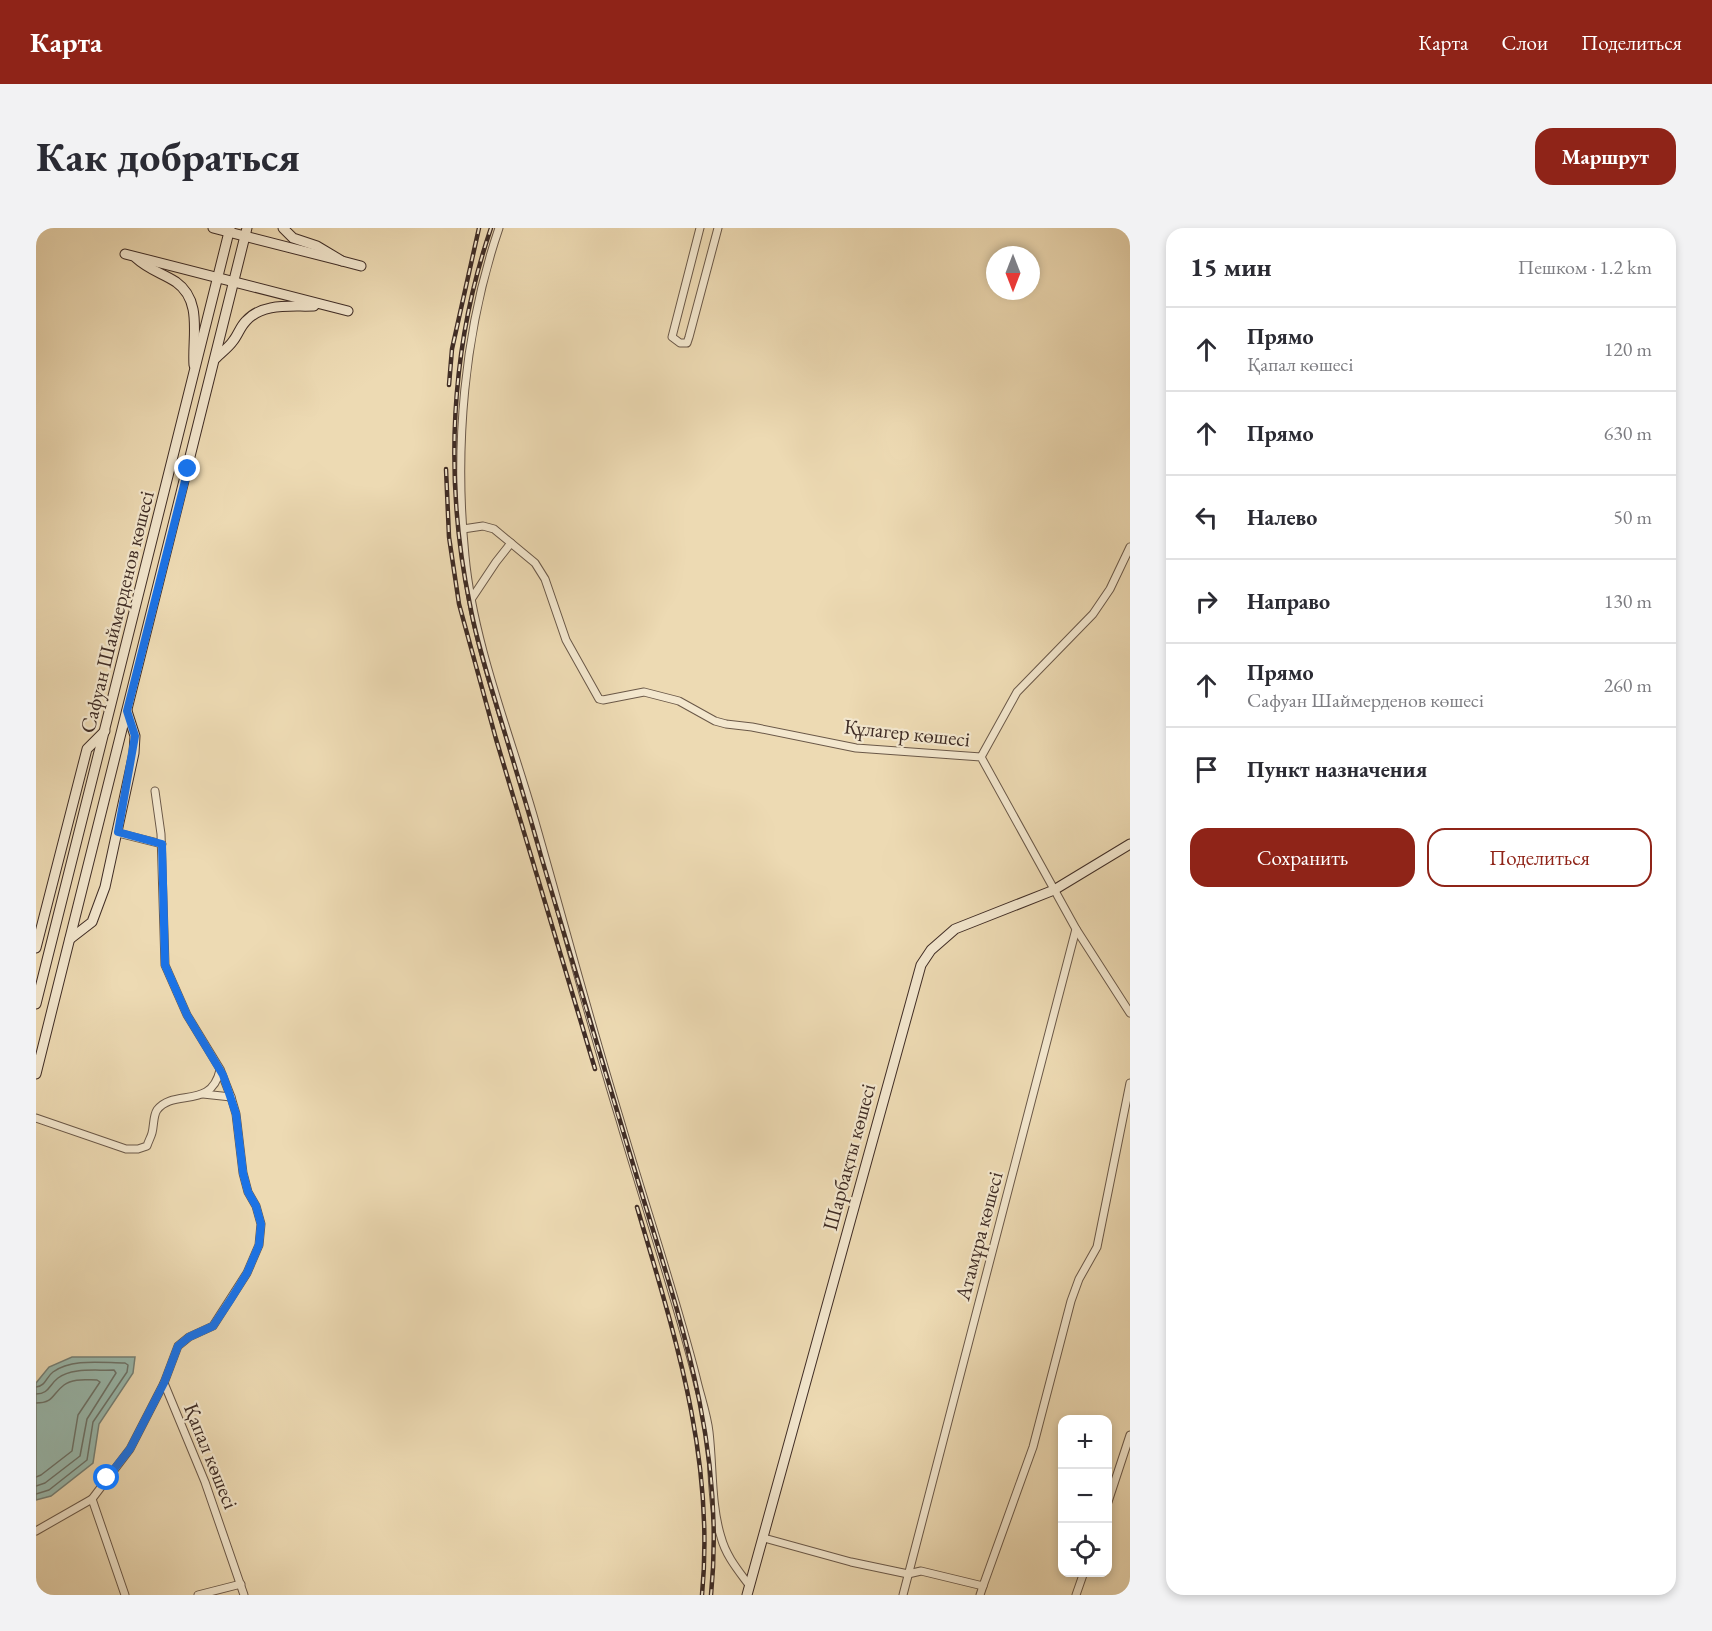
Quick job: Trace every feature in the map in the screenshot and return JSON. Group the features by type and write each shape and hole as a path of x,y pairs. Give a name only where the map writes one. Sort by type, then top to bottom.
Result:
{"main road":[{"path":"213,228 246,232 361,266"},
{"path":"283,228 293,238 317,246 342,261"},
{"name":"Сафуан Шаймерденов көшесі","path":"36,1004 38,980 106,730 229,230"},
{"name":"Сафуан Шаймерденов көшесі","path":"36,1074 246,232"},
{"path":"195,375 193,343 195,314 191,301 185,290 176,282 147,268 130,255 348,311"},
{"path":"214,359 233,342 248,318 257,312 279,306 323,305"},
{"path":"70,939 92,922 105,887 118,832 135,736 127,711"},
{"path":"36,948 87,749 106,730"},
{"name":"Шарбақты көшесі","path":"748,1590 921,965 931,950 955,930 1054,890 1130,844"}],"street":[{"path":"499,228 484,284 467,377 461,487 465,557 472,598 496,694 619,1118 682,1324 708,1427 721,1538 731,1562 748,1590"},
{"path":"700,228 672,338 680,343 687,343 689,337 718,228"},
{"path":"463,529 483,526 494,529 511,543 491,568 472,598"},
{"name":"Құлагер көшесі","path":"511,543 539,567 566,640 599,699 644,692 679,701 715,721 726,724 856,747 981,757 1054,890"},
{"path":"981,757 1017,692 1093,614 1110,589 1130,547"},
{"path":"155,791 162,844 165,965 187,1015 220,1069 231,1097 236,1114 243,1173 261,1224 259,1245 247,1273 213,1326 189,1337 178,1346 164,1383"},
{"path":"118,832 162,844"},
{"path":"1054,890 1130,1013"},
{"name":"Атамұра көшесі","path":"903,1595 1076,929"},
{"path":"36,1118 126,1149 138,1149 147,1146 153,1132 156,1112 165,1103 203,1094 211,1089 218,1080 220,1069"},
{"path":"764,1538 850,1562 908,1574 921,1571 981,1593 1034,1447 1071,1300 1079,1279 1097,1247 1130,1083"},
{"path":"203,1094 231,1097"},
{"name":"Қапал көшесі","path":"36,1531 92,1499 130,1449 164,1383"},
{"name":"Қапал көшесі","path":"164,1383 205,1482 244,1595"},
{"path":"1112,1487 1130,1435"},
{"path":"92,1499 125,1595"},
{"path":"1076,1595 1082,1577"},
{"path":"198,1595 241,1584"}],"water":[{"path":"72,1357 135,1357 133,1373 99,1424 93,1463 51,1496 36,1500 36,1383 49,1367"}],"railway":[{"path":"449,385 452,349 479,228"},
{"path":"491,228 477,274 459,367 454,462 462,558 472,618 482,656 687,1347 707,1444 712,1493 714,1543 711,1595"},
{"path":"446,469 449,537 459,604 496,739 595,1069"},
{"path":"637,1207 678,1350 689,1398 703,1495 702,1595"}],"route":[{"path":"107,1478 130,1449 164,1383 178,1346 189,1337 213,1326 247,1273 259,1245 261,1224 243,1173 236,1114 223,1075 187,1015 165,965 162,844 118,832 134,753 135,736 127,711 188,469"}]}
